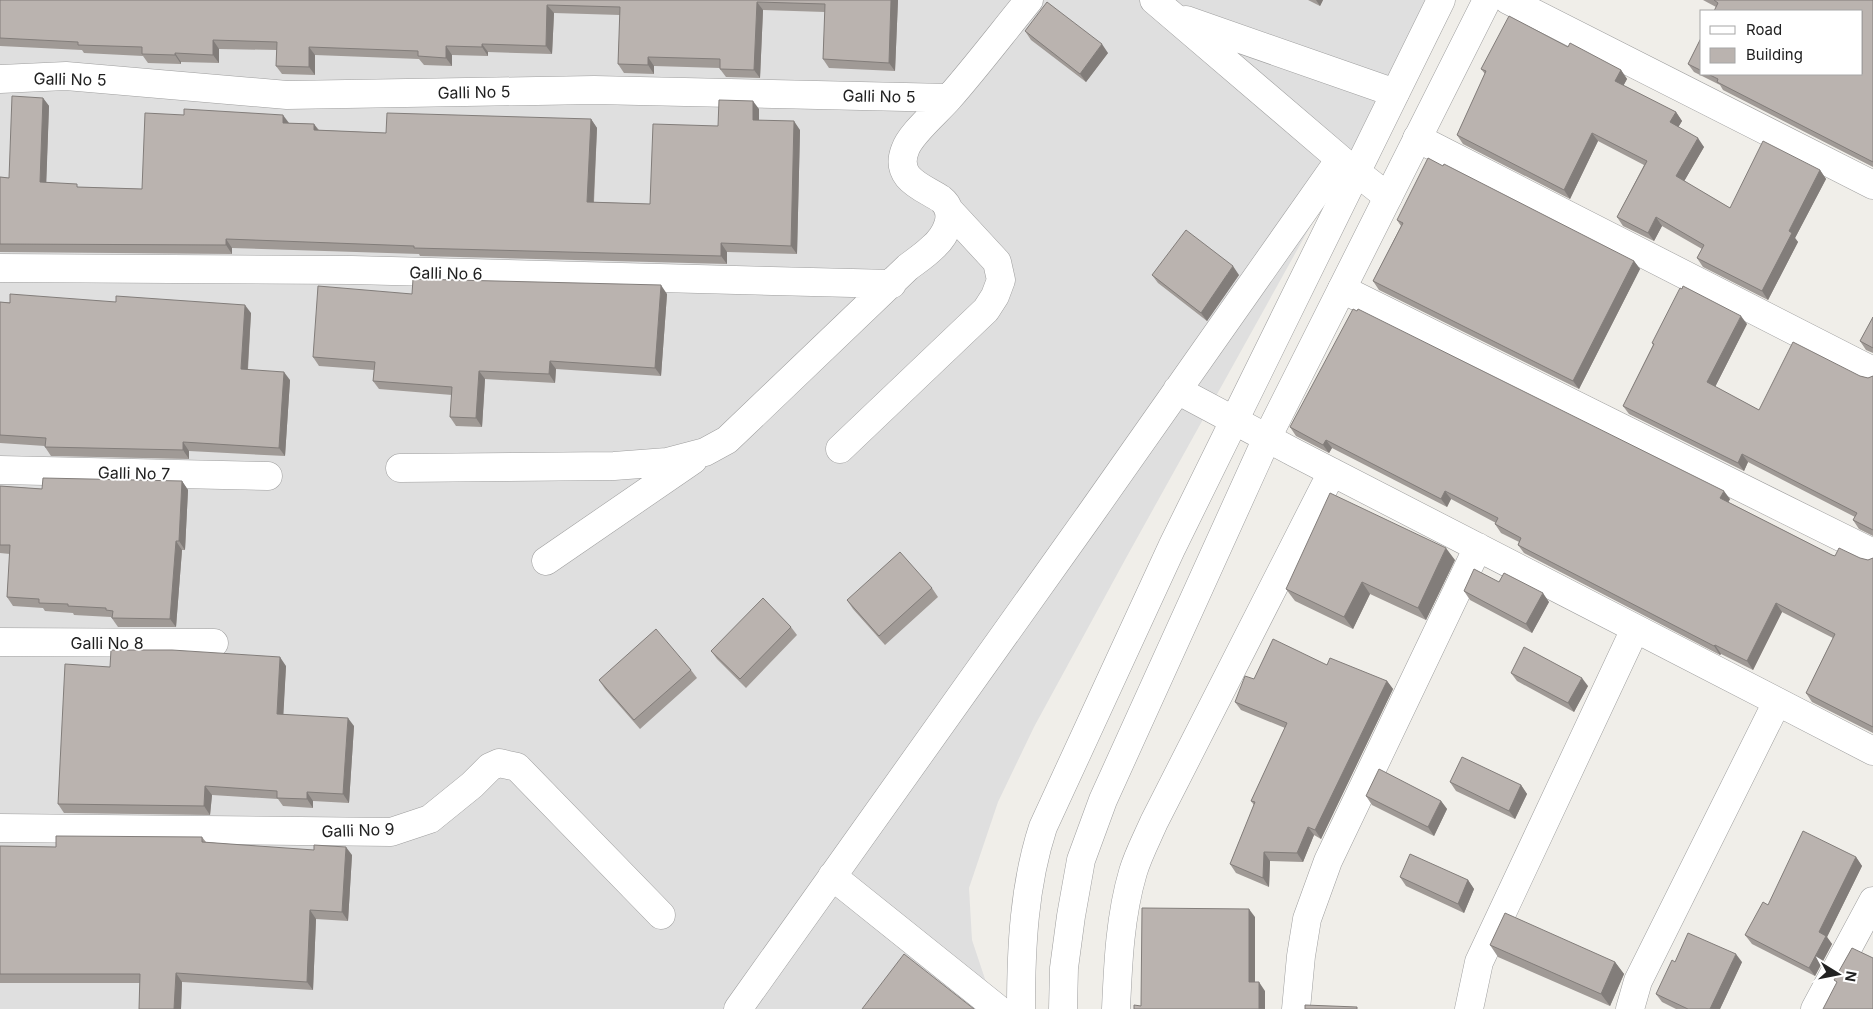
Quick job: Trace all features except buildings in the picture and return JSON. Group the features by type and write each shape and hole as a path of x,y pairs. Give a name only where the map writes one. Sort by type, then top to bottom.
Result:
{"street":[{"path":"840,449 986,310 995,296 1001,280 997,262 942,200 914,184 906,172 903,162 905,150 910,141 949,98 1029,0"},
{"path":"738,1009 1177,390 1348,165 1395,93 1441,0"},
{"path":"1063,1009 1064,968 1081,860 1103,800 1267,438 1486,0"},
{"path":"1508,0 1873,185"},
{"path":"1163,8 1395,93"},
{"path":"1163,8 1388,197"},
{"name":"Galli No 5","path":"0,79 66,76 287,95 594,90 949,98"},
{"path":"1417,138 1873,372"},
{"path":"1021,1009 1023,941 1028,891 1035,851 1043,827 1155,582 1233,420 1348,165"},
{"path":"546,561 705,452 727,440 908,267 932,248 943,236 948,226 949,210"},
{"name":"Galli No 6","path":"0,268 352,270 892,284"},
{"path":"1342,289 1873,553"},
{"path":"1177,390 1873,751"},
{"path":"400,468 614,466 667,462 705,452"},
{"name":"Galli No 7","path":"0,470 268,476"},
{"path":"1116,1009 1125,905 1133,870 1154,822 1332,472"},
{"path":"1296,1009 1307,919 1328,860 1478,547"},
{"path":"1469,1009 1479,962 1635,629"},
{"name":"Galli No 8","path":"0,642 214,643"},
{"path":"1630,1009 1638,981 1777,702"},
{"name":"Galli No 9","path":"0,828 391,832 430,819 472,785 490,767 499,763 517,768 661,915"},
{"path":"832,876 998,1009"},
{"path":"1815,1009 1873,901"}],"shaded area":[{"path":"0,0 1428,0 1351,153 1034,727 998,802 969,888 972,940 995,1009 0,1009"}]}
